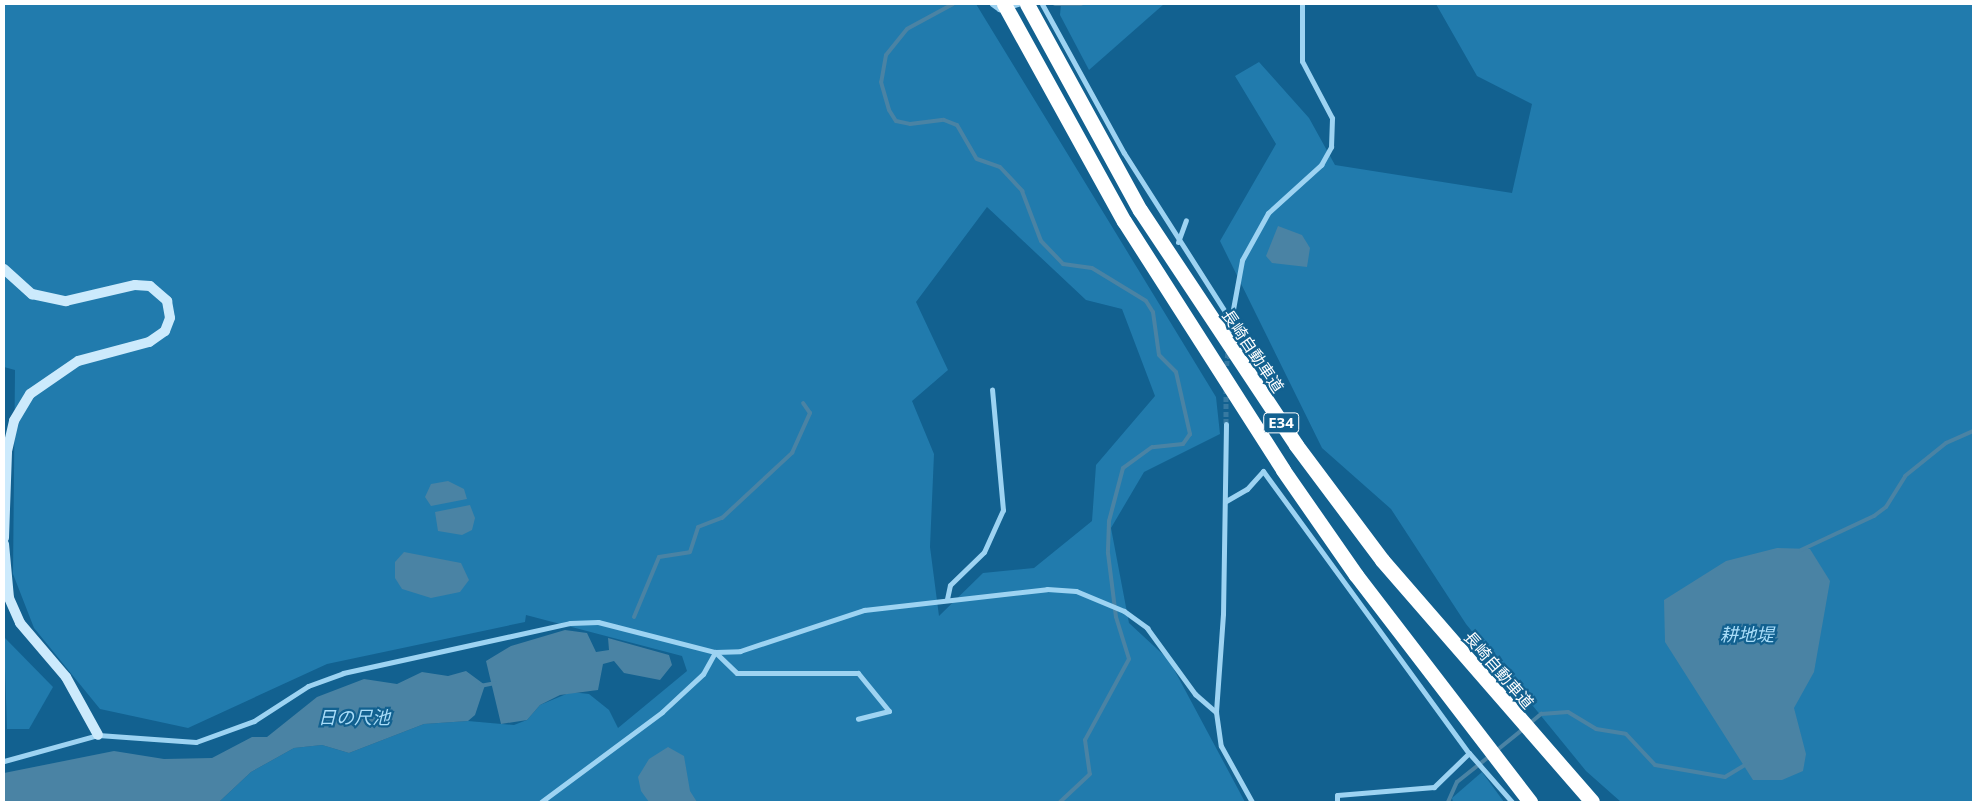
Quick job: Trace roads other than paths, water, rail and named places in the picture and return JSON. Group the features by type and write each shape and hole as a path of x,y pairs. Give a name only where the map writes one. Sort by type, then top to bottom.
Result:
{"highway":[{"name":"E34","path":"1004,4 1124,221 1283,470 1396,628 1530,802"},
{"name":"長崎自動車道","path":"1027,4 1140,210 1296,445 1382,560 1592,802"}],"street":[{"path":"992,4 998,9 1018,4"},
{"path":"1042,4 1178,242 1229,318"},
{"path":"1229,331 1229,318 1242,260 1268,213 1321,165 1331,147 1332,118 1302,61 1299,42 1302,4"},
{"path":"1178,242 1186,220"},
{"path":"4,269 32,294 66,301 135,284 150,286 167,301 170,318 165,331 148,342 78,361 30,394 14,422 7,452 4,538"},
{"path":"947,599 950,585 984,552 1004,510 992,389"},
{"path":"1226,424 1226,501 1216,712 1221,746 1252,802"},
{"path":"1226,501 1247,489 1263,471 1470,754 1512,802"},
{"path":"4,544 10,598 20,623 66,677 98,735"},
{"path":"4,761 98,735 196,742 254,721 308,686 343,673 570,623 598,622 715,652 765,645 864,610 1046,589 1076,591 1124,611 1147,628 1195,694 1216,712"},
{"path":"715,652 737,673 858,673 889,711 858,719"},
{"path":"541,802 662,712 703,674 715,652"},
{"path":"1337,802 1337,795 1434,787 1470,754"}],"water":[{"path":"1278,226 1302,235 1310,248 1307,267 1272,263 1266,256"},
{"path":"448,481 464,489 467,499 431,506 425,497 431,484"},
{"path":"470,505 475,518 472,530 462,535 438,531 435,512"},
{"name":"耕地堤","path":"1777,548 1810,549 1830,581 1814,672 1794,708 1806,754 1803,771 1782,780 1753,780 1665,642 1664,600 1726,561"},
{"path":"404,552 461,563 469,580 460,592 431,598 402,589 395,578 395,562"},
{"path":"565,630 587,633 596,652 609,650 608,638 669,655 672,665 660,680 624,673 614,661 603,664 598,690 560,695 540,705 527,720 501,724 486,661 511,646"},
{"name":"日の尺池","path":"466,671 485,685 475,715 468,721 424,724 349,753 322,745 294,748 251,772 219,802 4,802 4,773 114,751 164,759 212,758 252,737 267,737 317,697 364,679 397,684 422,672 448,676"},
{"path":"668,747 684,756 690,791 697,802 649,802 641,791 638,777 649,759"}],"waterway":[{"path":"953,4 907,29 886,55 881,82 889,110 896,121 910,124 944,120 957,125 977,159 1000,167 1022,191 1041,241 1063,264 1092,268 1146,301 1153,312 1159,355 1176,372 1190,434 1183,444 1152,447 1123,468 1109,521 1108,553 1116,617 1129,659 1085,740 1090,774 1060,802"},
{"path":"1055,4 1081,4"},
{"path":"634,617 659,557 690,552 698,527 722,518 792,453 810,413 803,403"},
{"path":"1801,550 1874,516 1886,507 1905,476 1946,443 1973,431"},
{"path":"480,686 495,683"},
{"path":"1529,724 1541,714 1568,712 1596,729 1626,734 1655,765 1725,777 1747,764"},
{"path":"1496,751 1524,728"},
{"path":"1448,802 1457,782 1491,755"}],"tunnel":[{"path":"1226,373 1228,350"},
{"path":"1226,389 1226,424"}]}
